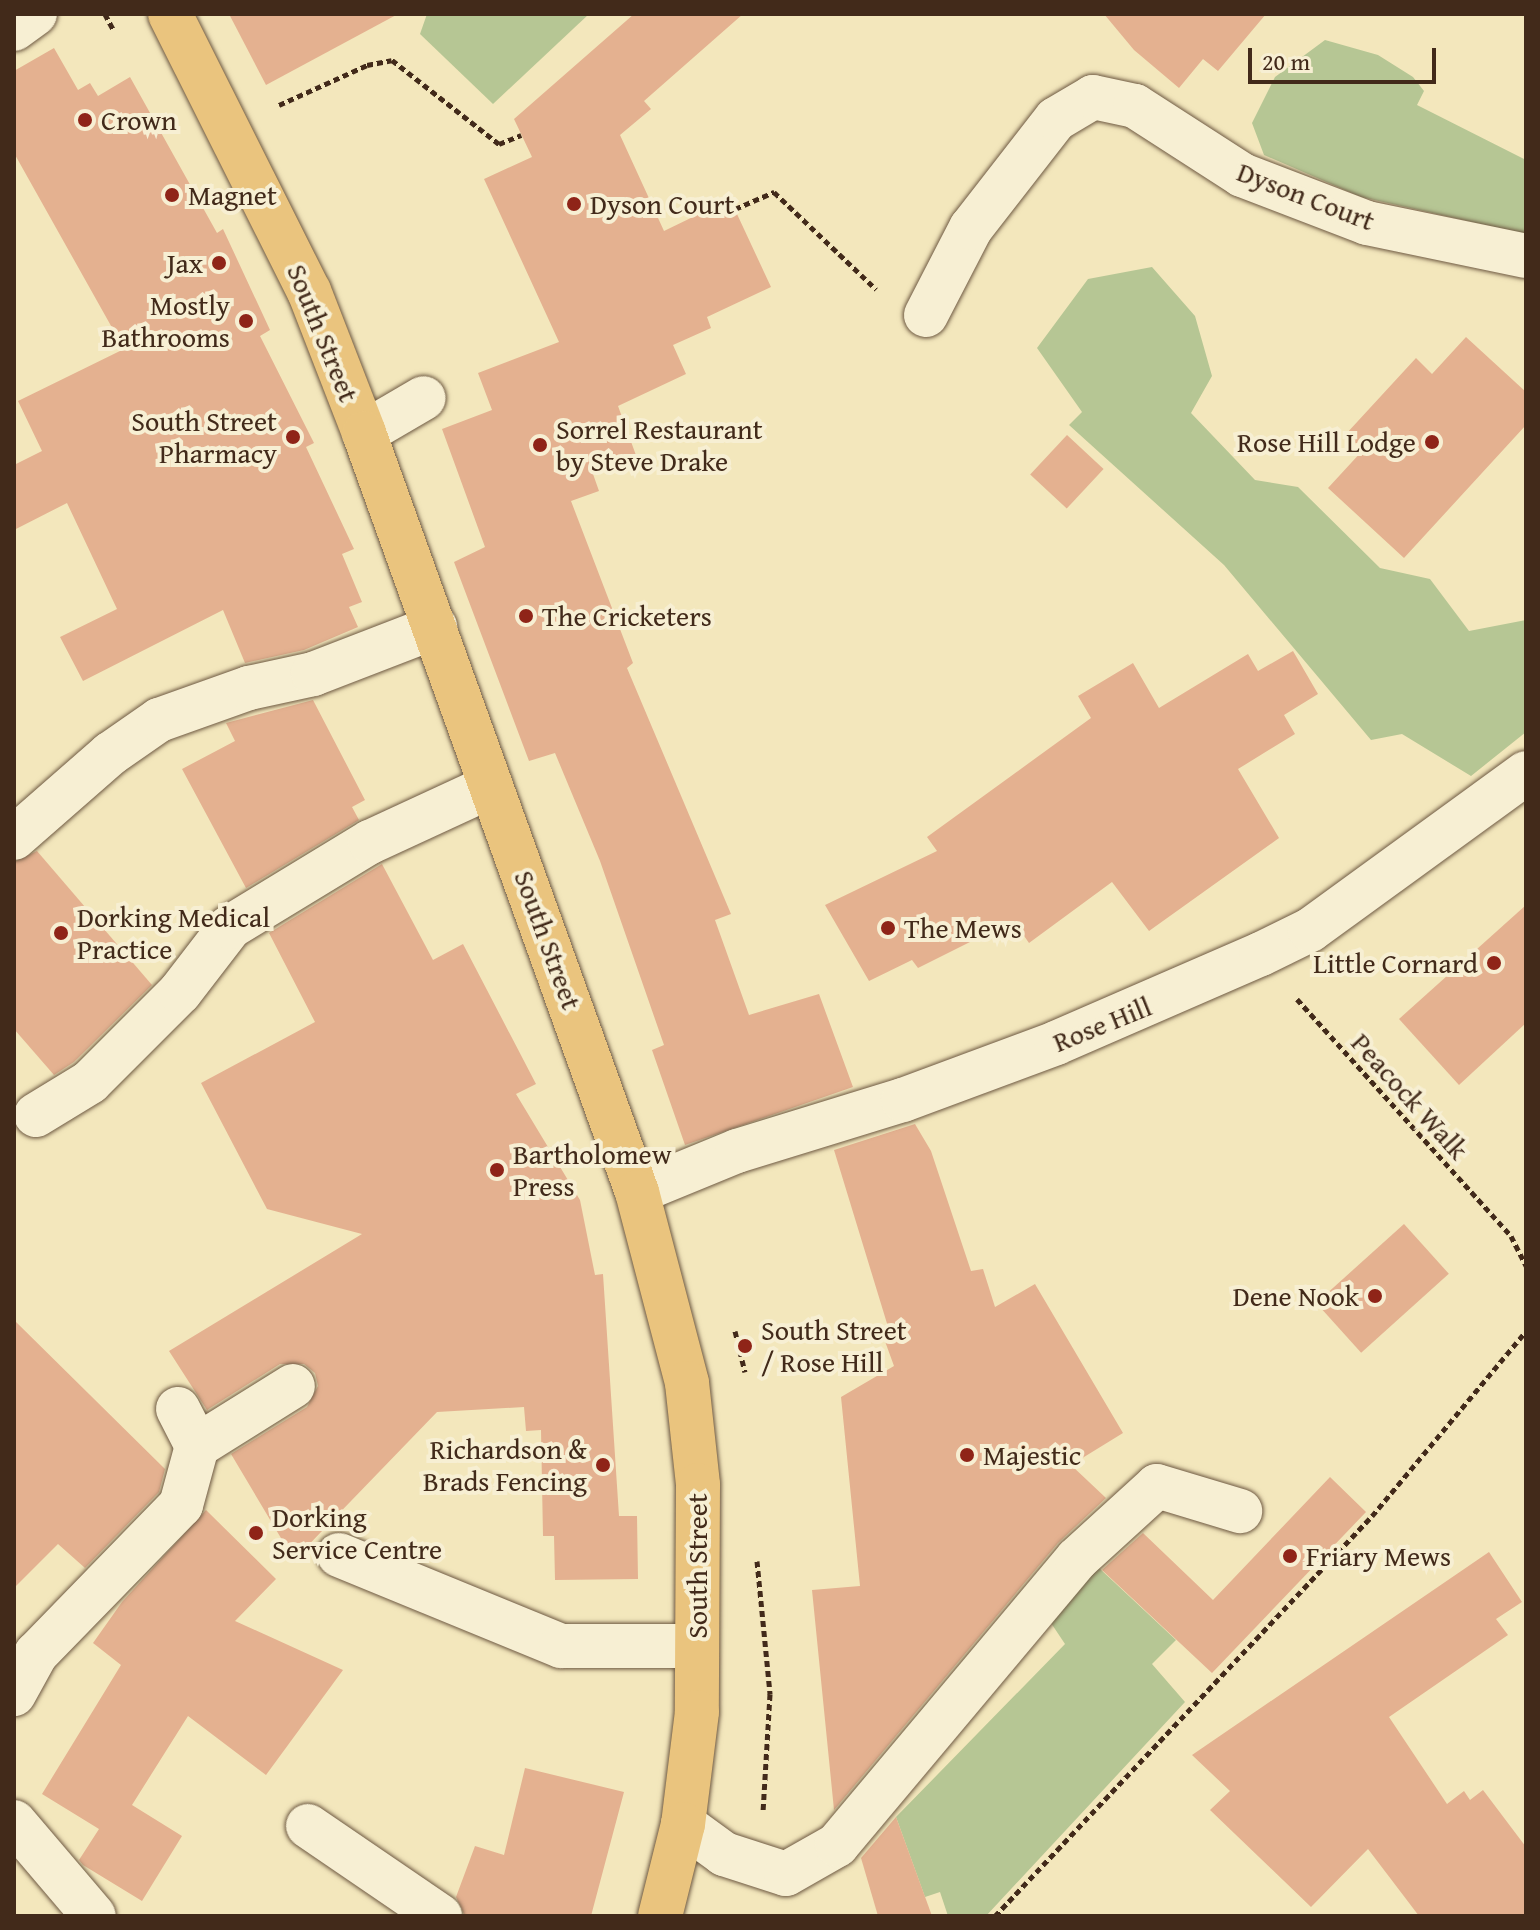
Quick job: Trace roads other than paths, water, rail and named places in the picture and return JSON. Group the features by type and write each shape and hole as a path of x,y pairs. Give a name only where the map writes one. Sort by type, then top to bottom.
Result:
{"main road":[{"name":"South Street","path":"170,14 309,291 364,433 637,1192 687,1383 698,1485 697,1712 683,1824 660,1916"},
{"path":"673,1871 689,1916"}],"street":[{"path":"14,29 35,14"},
{"name":"Dyson Court","path":"926,315 971,228 1056,119 1093,97 1135,106 1242,175 1367,223 1526,256"},
{"path":"364,433 424,398"},
{"path":"14,838 110,754 159,720 249,688 313,674 435,627"},
{"name":"Rose Hill","path":"637,1192 737,1151 903,1100 1056,1043 1261,954 1310,930 1526,773"},
{"path":"36,1115 90,1082 180,992 230,927 370,842 491,786"},
{"path":"14,1694 36,1654 181,1505 187,1427 293,1386"},
{"path":"683,1824 724,1854 786,1874 837,1845 1077,1559 1157,1486 1240,1511"},
{"path":"339,1555 561,1646 697,1646"},
{"path":"14,1822 94,1916"},
{"path":"308,1826 440,1916"}],"place":[{"name":"Crown","path":"85,120"},
{"name":"Magnet","path":"172,195"},
{"name":"Dyson Court","path":"574,204"},
{"name":"Jax","path":"219,263"},
{"name":"Mostly Bathrooms","path":"246,321"},
{"name":"South Street Pharmacy","path":"293,437"},
{"name":"Rose Hill Lodge","path":"1432,442"},
{"name":"Sorrel Restaurant by Steve Drake","path":"540,445"},
{"name":"The Cricketers","path":"526,616"},
{"name":"The Mews","path":"888,928"},
{"name":"Dorking Medical Practice","path":"61,933"},
{"name":"Little Cornard","path":"1494,963"},
{"name":"Bartholomew Press","path":"497,1170"},
{"name":"Dene Nook","path":"1375,1296"},
{"name":"South Street / Rose Hill","path":"745,1346"},
{"name":"Majestic","path":"967,1455"},
{"name":"Richardson & Brads Fencing","path":"603,1465"},
{"name":"Dorking Service Centre","path":"256,1533"},
{"name":"Friary Mews","path":"1290,1556"}]}
